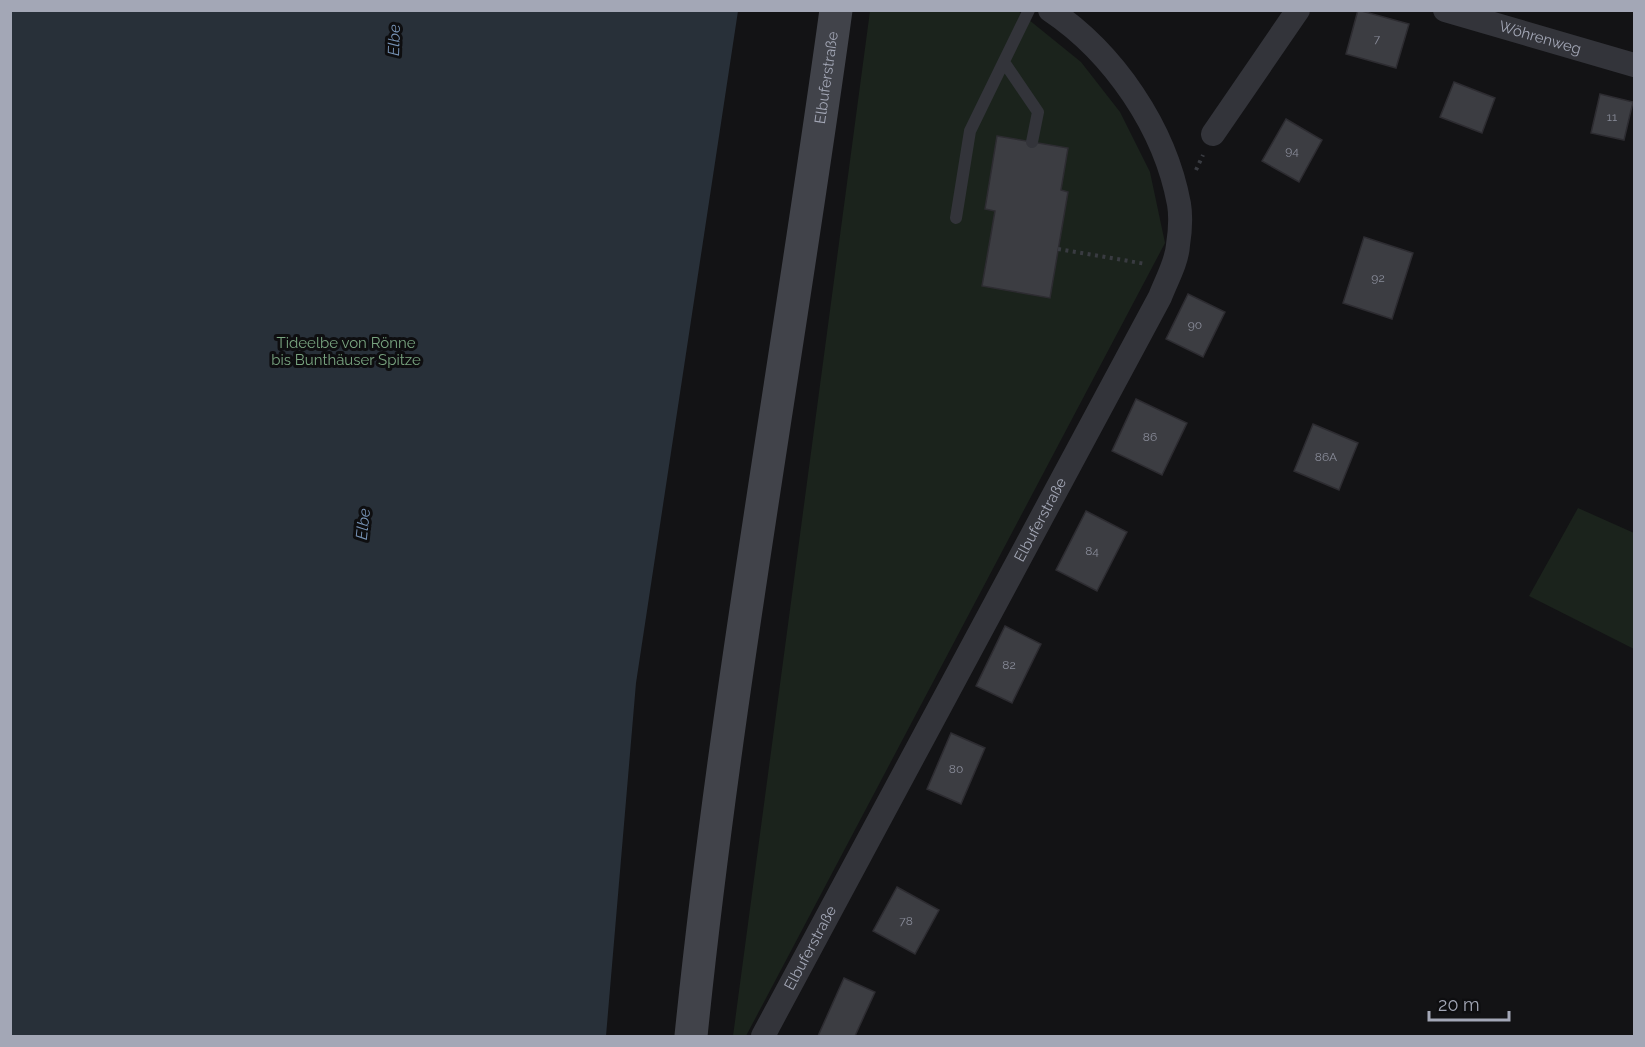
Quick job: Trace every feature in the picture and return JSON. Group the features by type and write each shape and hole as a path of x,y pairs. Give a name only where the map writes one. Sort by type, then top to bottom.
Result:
{"street":[{"name":"Elbuferstraße","path":"691,1036 703,914 739,656 836,10"},
{"name":"Elbuferstraße","path":"763,1036 1160,297 1178,248 1179,206 1171,171 1160,141 1135,99 1093,45 1050,10"},
{"path":"1213,134 1298,10"},
{"name":"Wöhrenweg","path":"1445,10 1635,65"}],"lane":[{"path":"956,218 970,131 1029,10"},
{"path":"1004,62 1038,112 1032,142"}],"path":[{"path":"1058,249 1170,268"}],"shaded area":[{"path":"870,11 1018,11 1081,62 1120,112 1150,172 1165,243 746,1036 733,1036"},
{"path":"1578,508 1634,533 1634,649 1529,596"}],"water":[{"name":"Tideelbe von Rönne bis Bunthäuser Spitze","path":"10,11 738,11 636,683 606,1036 11,1036"}],"building":[{"path":"1358,10 1409,24 1396,68 1346,54"},
{"path":"1454,82 1495,98 1482,133 1440,117"},
{"path":"1600,94 1633,102 1624,140 1591,133"},
{"path":"1286,119 1322,140 1299,182 1262,161"},
{"path":"997,136 1068,148 1061,190 1068,192 1050,298 982,286 995,211 985,209"},
{"path":"1364,237 1413,253 1392,319 1343,303"},
{"path":"1188,294 1225,312 1203,357 1166,339"},
{"path":"1136,399 1187,423 1162,475 1112,451"},
{"path":"1313,424 1358,443 1339,490 1294,471"},
{"path":"1086,511 1127,532 1097,591 1056,570"},
{"path":"1005,626 1041,644 1012,703 976,686"},
{"path":"951,733 985,748 961,804 927,789"},
{"path":"897,887 939,910 915,954 873,931"},
{"path":"844,978 875,992 855,1036 818,1036"}],"water label":[{"name":"Elbe","path":"394,40"},
{"name":"Elbe","path":"363,524"}]}
